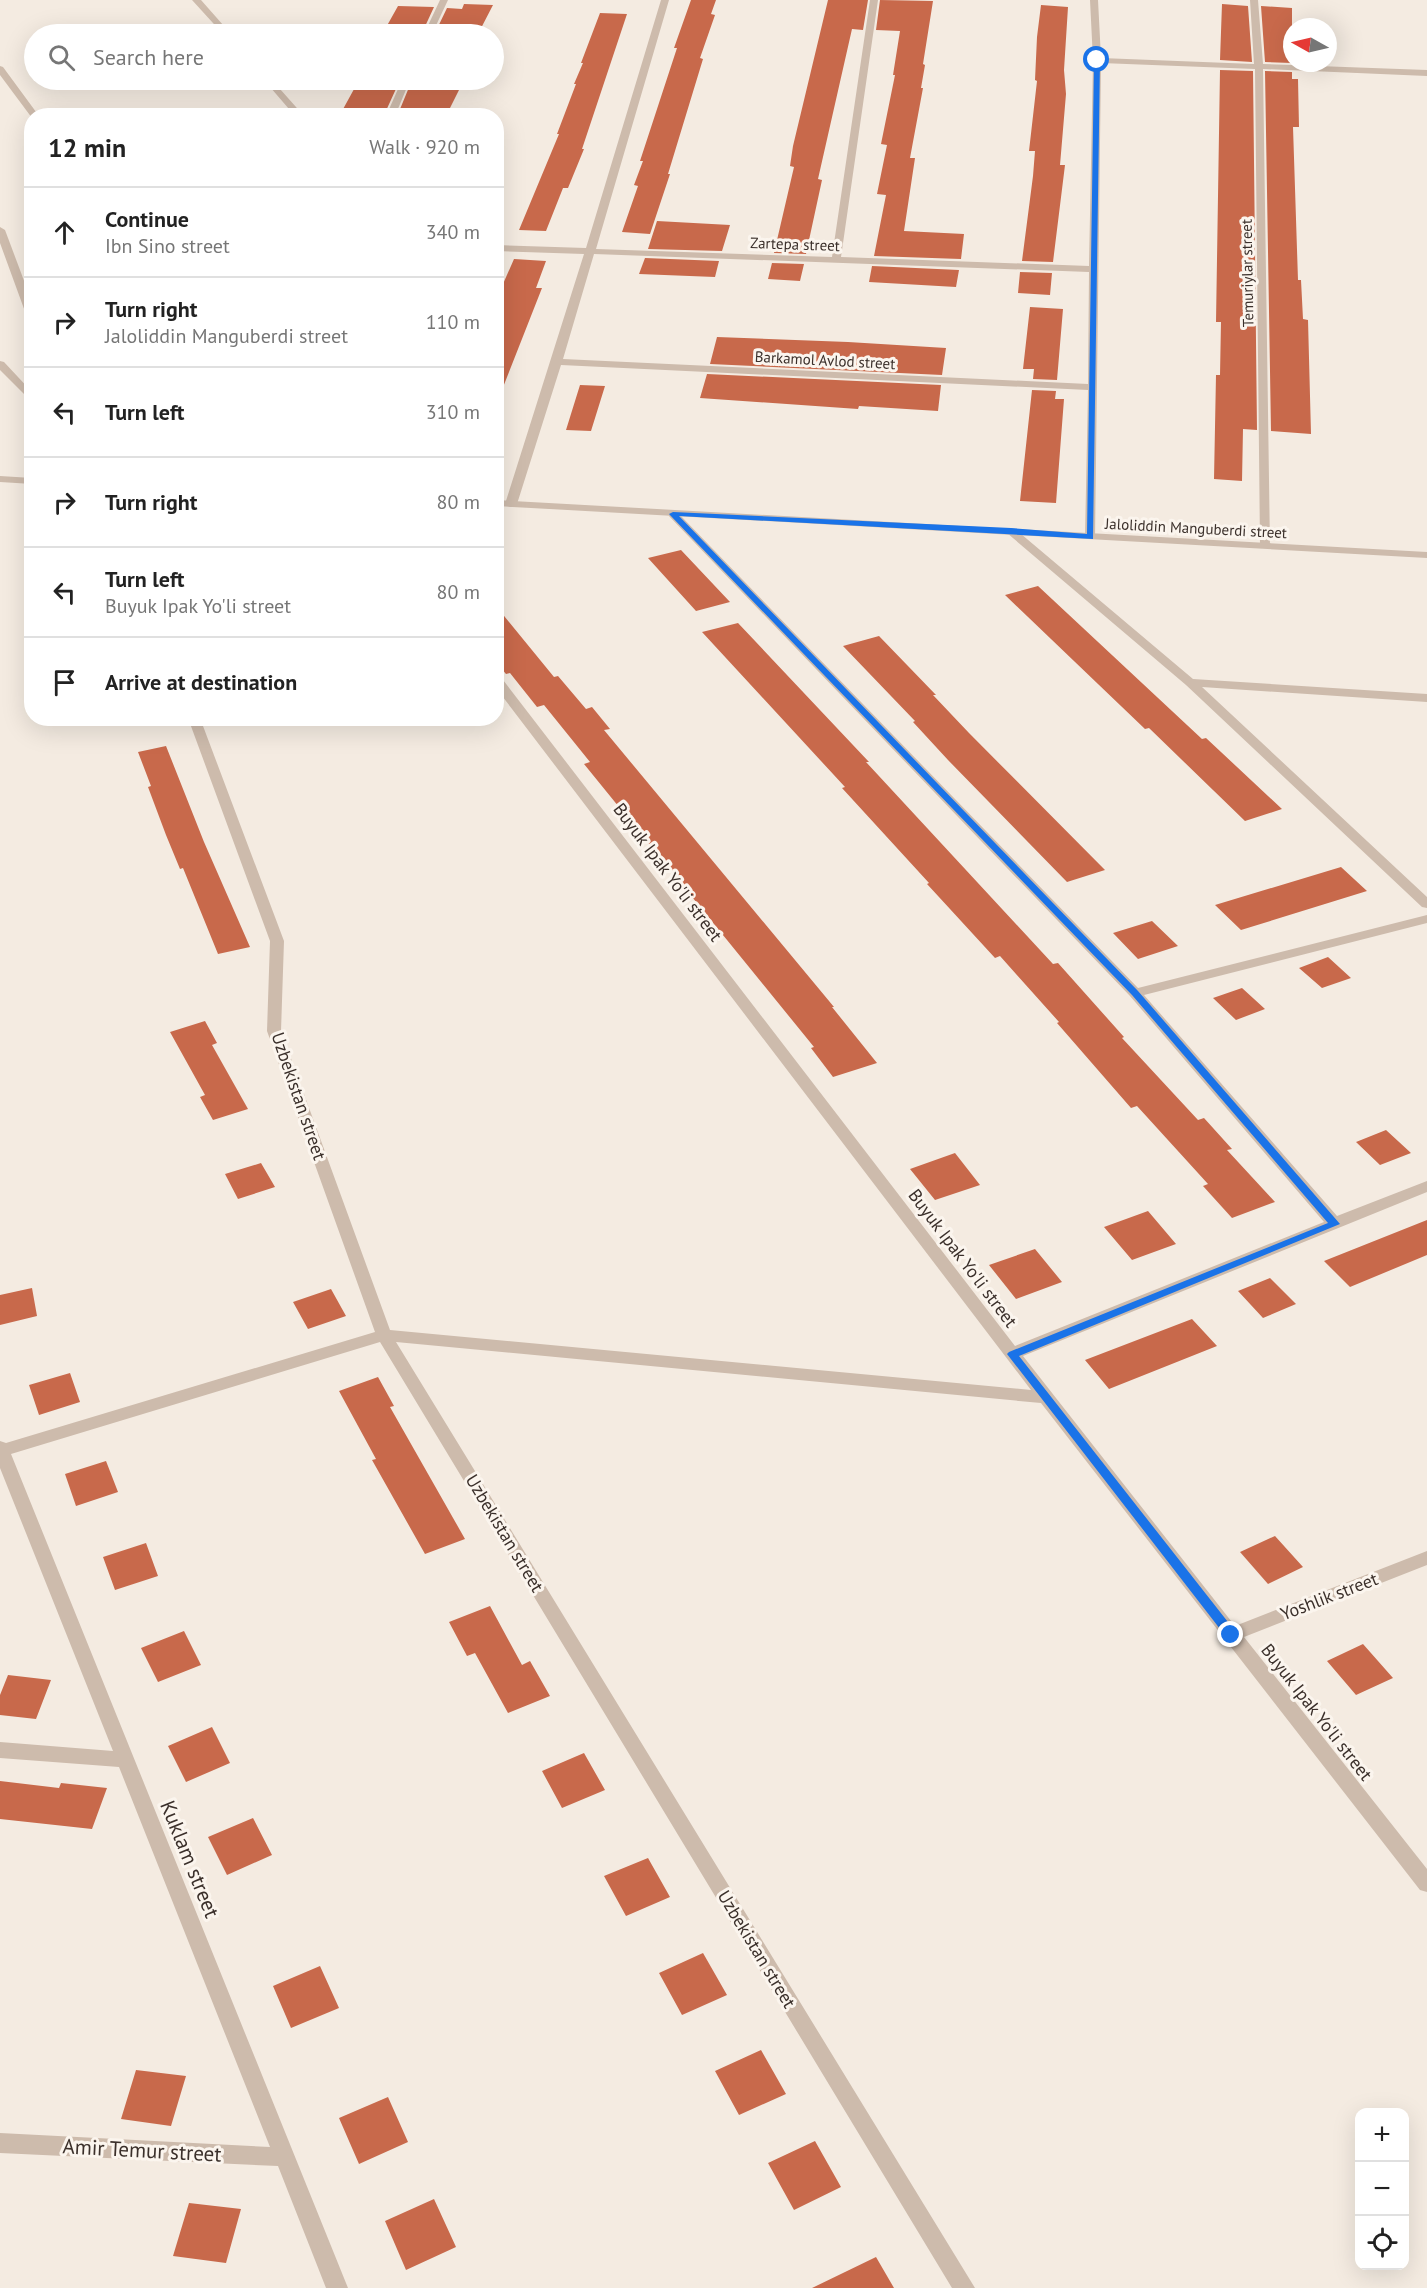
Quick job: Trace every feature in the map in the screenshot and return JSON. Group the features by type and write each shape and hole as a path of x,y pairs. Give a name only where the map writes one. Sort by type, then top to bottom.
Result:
{"street":[{"path":"196,0 218,24"},
{"path":"433,24 444,0"},
{"path":"511,504 557,362 665,0"},
{"path":"836,260 874,0"},
{"path":"1091,537 1092,269 1097,60 1094,0"},
{"name":"Temuriylar street","path":"1254,0 1259,66 1266,546"},
{"path":"1097,60 1427,73"},
{"path":"0,69 29,108"},
{"path":"277,90 293,108"},
{"path":"394,108 402,90"},
{"path":"0,230 24,295"},
{"name":"Zartepa street","path":"504,248 1092,269"},
{"name":"Barkamol Avlod street","path":"557,362 1092,387"},
{"path":"0,364 24,390"},
{"path":"0,479 24,480"},
{"name":"Jaloliddin Manguberdi street","path":"504,504 1427,555"},
{"path":"673,514 1135,993 1335,1224"},
{"path":"1011,531 1190,682 1427,904"},
{"path":"1190,682 1427,698"},
{"name":"Buyuk Ipak Yo'li street","path":"504,689 1012,1354 1427,1884"},
{"name":"Uzbekistan street","path":"197,726 277,941 274,1031 384,1335 964,2288"},
{"path":"1135,993 1427,919"},
{"path":"1012,1354 1427,1186"},
{"path":"1,1449 384,1335 1046,1397"},
{"name":"Kuklam street","path":"1,1449 337,2288"},
{"name":"Yoshlik street","path":"1231,1635 1427,1558"},
{"path":"0,1750 125,1760"},
{"name":"Amir Temur street","path":"0,2143 283,2157"}],"building":[{"path":"691,0 716,0 711,14 715,15 700,58 703,59 668,174 670,174 650,234 622,232 638,186 634,185 643,161 640,161"},
{"path":"828,0 868,0 863,30 852,29 818,179 822,180 806,254 774,253 794,167 790,166 793,146"},
{"path":"880,0 933,1 923,64 925,65 921,88 923,88 910,158 915,158 904,231 964,234 961,259 874,256 886,195 877,194 887,145 881,144 895,75 893,75 900,31 876,30"},
{"path":"464,4 493,5 483,24 439,24 447,8 462,9"},
{"path":"1222,4 1248,6 1252,62 1220,60"},
{"path":"1041,5 1068,7 1064,70 1066,94 1060,165 1065,165 1053,262 1022,261 1035,151 1029,151 1037,81 1035,80 1037,37"},
{"path":"398,6 434,7 426,24 388,24"},
{"path":"1261,6 1292,8 1292,18 1283,18 1283,63 1265,62"},
{"path":"600,13 627,14 582,149 584,149 568,188 563,188 546,231 519,230 559,134 557,134"},
{"path":"1220,70 1253,71 1257,430 1243,429 1242,481 1214,479 1216,375 1220,375 1221,322 1216,322"},
{"path":"1265,71 1292,72 1292,79 1298,79 1299,127 1293,127 1298,280 1301,280 1303,319 1308,320 1311,434 1271,431"},
{"path":"354,90 395,90 387,108 344,108"},
{"path":"408,90 459,90 450,108 400,108"},
{"path":"657,221 730,225 722,251 648,249"},
{"path":"645,258 719,261 715,277 639,274"},
{"path":"514,259 546,261 536,288 542,288 504,385 504,282"},
{"path":"772,263 804,264 800,281 768,279"},
{"path":"872,266 959,270 956,287 869,282"},
{"path":"1020,272 1052,273 1050,295 1018,293"},
{"path":"1030,307 1063,309 1057,380 1033,379 1034,369 1023,369"},
{"path":"717,337 946,348 942,375 710,364"},
{"path":"707,374 941,385 938,411 859,406 858,409 700,398"},
{"path":"580,385 605,386 591,431 566,430"},
{"path":"1032,390 1056,391 1055,399 1064,399 1056,503 1020,501"},
{"path":"681,550 730,602 696,611 648,558"},
{"path":"1038,586 1202,739 1206,738 1282,809 1245,821 1149,728 1145,729 1005,595"},
{"path":"504,616 554,677 558,676 586,709 592,707 610,729 604,730 834,1007 832,1007 877,1063 833,1077 811,1048 814,1047 584,764 590,762 544,705 537,707 510,673 506,674 504,672"},
{"path":"738,623 869,762 866,762 1053,964 1058,963 1124,1037 1122,1038 1198,1120 1204,1118 1232,1149 1227,1150 1275,1202 1232,1218 1203,1186 1208,1184 1137,1106 1131,1108 1000,956 995,958 842,788 845,787 702,632"},
{"path":"879,636 969,733 1105,870 1067,882 948,760 913,722 915,721 843,646"},
{"path":"166,746 204,842 250,947 218,954 183,868 180,869 148,787 151,786 138,752"},
{"path":"1341,867 1367,891 1241,930 1215,905"},
{"path":"1152,921 1178,946 1138,959 1113,933"},
{"path":"1328,957 1351,978 1322,988 1299,968"},
{"path":"1242,988 1265,1009 1236,1020 1213,998"},
{"path":"205,1021 217,1043 212,1045 248,1109 213,1120 200,1097 205,1095 170,1032"},
{"path":"1386,1130 1411,1153 1380,1165 1356,1142"},
{"path":"955,1153 980,1185 935,1200 910,1169"},
{"path":"261,1163 275,1187 238,1199 225,1174"},
{"path":"1148,1211 1176,1244 1132,1260 1104,1227"},
{"path":"1427,1220 1427,1255 1350,1287 1324,1261"},
{"path":"1035,1249 1062,1282 1016,1299 989,1265"},
{"path":"1270,1278 1296,1304 1263,1318 1238,1291"},
{"path":"32,1288 37,1316 0,1325 0,1295"},
{"path":"331,1289 346,1316 308,1329 293,1302"},
{"path":"1192,1319 1217,1346 1109,1389 1085,1360"},
{"path":"70,1373 80,1402 39,1415 29,1385"},
{"path":"378,1377 394,1406 390,1407 465,1539 425,1554 372,1460 376,1459 339,1391"},
{"path":"106,1461 118,1492 76,1506 65,1474"},
{"path":"1275,1536 1303,1567 1268,1584 1240,1552"},
{"path":"146,1543 158,1576 115,1590 103,1557"},
{"path":"490,1606 522,1665 530,1661 550,1696 508,1713 475,1653 467,1656 449,1622"},
{"path":"184,1631 201,1665 158,1682 141,1648"},
{"path":"1363,1644 1393,1678 1356,1695 1327,1661"},
{"path":"8,1675 51,1680 36,1719 0,1715 0,1695"},
{"path":"212,1727 230,1763 186,1782 168,1746"},
{"path":"584,1753 605,1790 562,1808 542,1771"},
{"path":"0,1781 59,1788 61,1783 107,1788 92,1829 0,1819"},
{"path":"253,1818 272,1855 227,1875 208,1837"},
{"path":"648,1858 670,1897 626,1916 604,1876"},
{"path":"703,1953 727,1995 682,2015 659,1973"},
{"path":"320,1966 339,2008 291,2028 273,1986"},
{"path":"761,2050 786,2094 739,2115 715,2071"},
{"path":"136,2070 186,2076 171,2126 121,2119"},
{"path":"388,2097 408,2142 359,2164 339,2118"},
{"path":"815,2141 841,2187 794,2210 768,2163"},
{"path":"434,2199 456,2247 406,2270 385,2221"},
{"path":"189,2203 241,2209 226,2263 173,2256"},
{"path":"876,2257 894,2288 812,2288"}],"route":[{"path":"1097,60 1092,269 1091,537 673,514 1135,993 1335,1224 1012,1354 1231,1635"}]}
